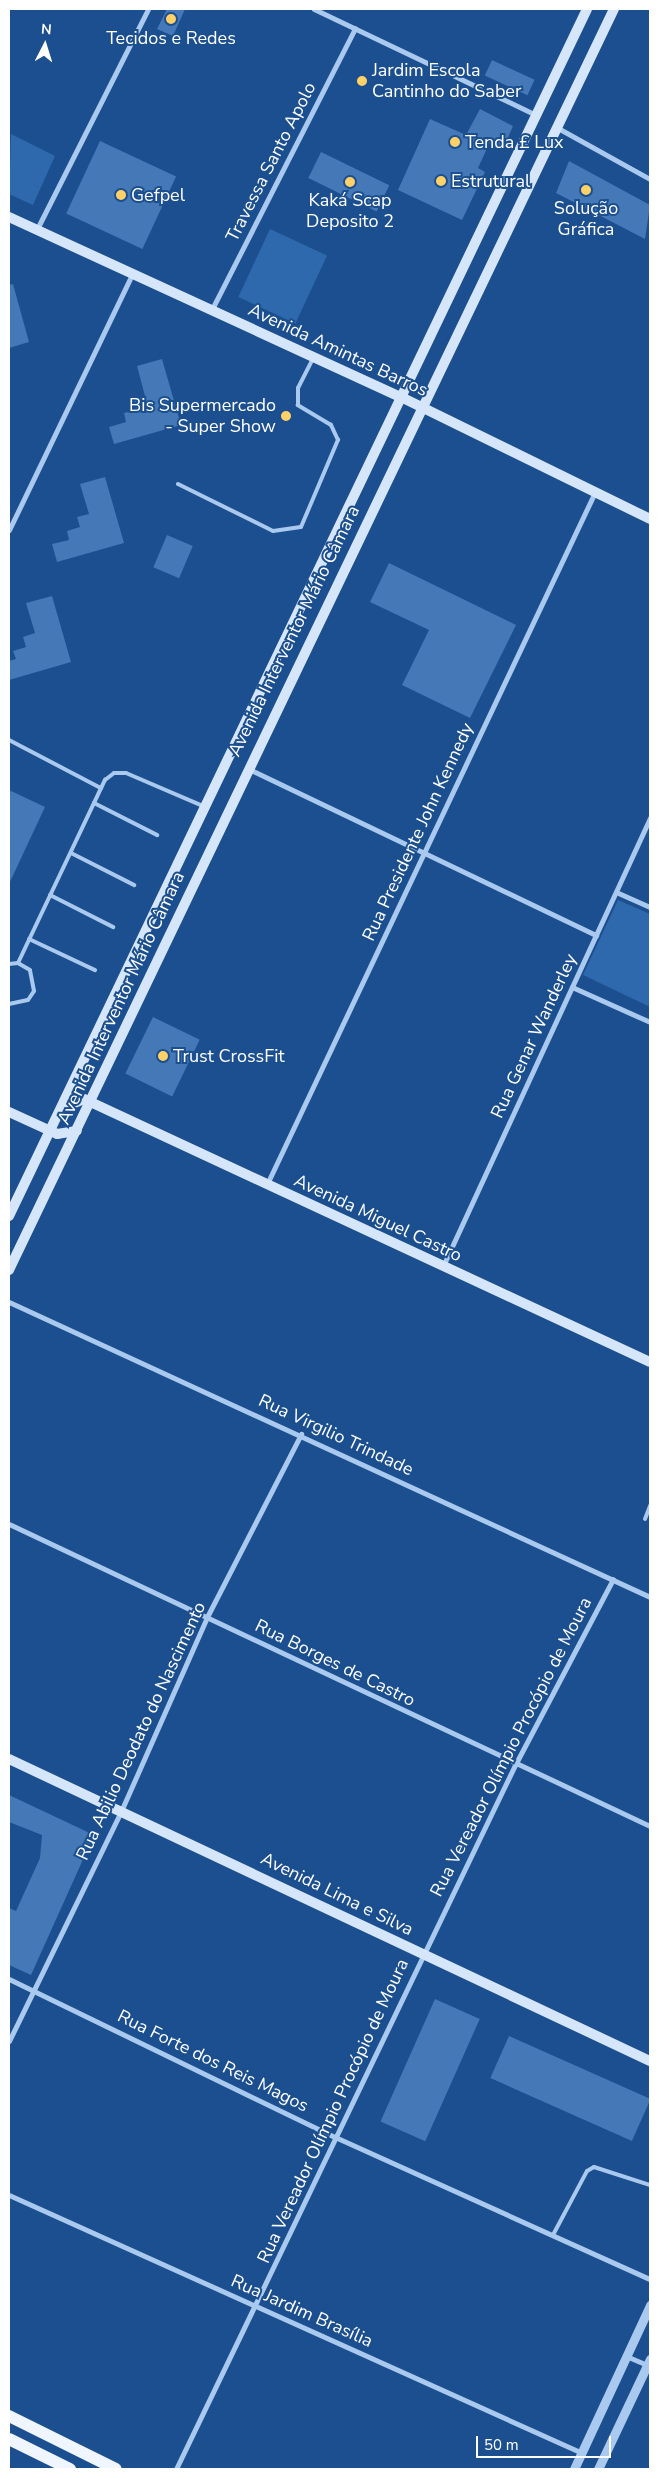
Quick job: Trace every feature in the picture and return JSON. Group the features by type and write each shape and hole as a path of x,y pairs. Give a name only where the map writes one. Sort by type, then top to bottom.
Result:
{"main road":[{"name":"Avenida Interventor Mário Câmara","path":"9,1216 60,1112 203,806 587,9"},
{"name":"Avenida Interventor Mário Câmara","path":"9,1270 91,1102 246,768 614,9"},
{"name":"Avenida Amintas Barros","path":"9,217 36,231 314,356 650,519"},
{"path":"60,1112 78,1098 91,1102"},
{"name":"Avenida Miguel Castro","path":"91,1102 650,1362"},
{"path":"9,1112 63,1135 77,1131"},
{"name":"Avenida Lima e Silva","path":"9,1758 122,1809 650,2061"},
{"path":"9,2416 97,2464 116,2469"},
{"path":"9,2439 70,2469"}],"street":[{"path":"36,231 148,9"},
{"path":"314,9 536,115"},
{"name":"Travessa Santo Apolo","path":"212,309 355,28"},
{"path":"556,127 650,179"},
{"path":"9,530 132,273"},
{"name":"Rua Presidente John Kennedy","path":"267,1184 595,492"},
{"path":"246,768 424,851 596,935"},
{"name":"Rua Genar Wanderley","path":"443,1266 650,818"},
{"path":"616,892 650,907"},
{"path":"572,987 650,1022"},
{"name":"Rua Virgilio Trindade","path":"9,1302 301,1434 650,1597"},
{"name":"Rua Abilio Deodato do Nascimento","path":"9,2041 122,1809 207,1617 301,1434"},
{"name":"Rua Borges de Castro","path":"9,1524 515,1765 650,1826"},
{"name":"Rua Vereador Olímpio Procópio de Moura","path":"176,2469 257,2305 422,1953 515,1765 613,1579"},
{"name":"Rua Forte dos Reis Magos","path":"9,1979 335,2137 650,2279"},
{"name":"Rua Jardim Brasília","path":"9,2195 257,2305 582,2453"},
{"path":"574,2469 650,2305"},
{"path":"598,2469 649,2363 626,2356"}],"lane":[{"path":"178,484 273,531 283,533 301,527 338,440 331,425 298,405 298,388 314,356"},
{"path":"9,740 101,788"},
{"path":"18,963 101,788 114,773 126,773 203,806"},
{"path":"94,803 157,835"},
{"path":"71,853 134,885"},
{"path":"50,896 113,927"},
{"path":"29,939 94,970"},
{"path":"9,964 18,963 30,970 34,991 20,1004 9,1004"},
{"path":"644,1518 650,1506"},
{"path":"553,2235 586,2171 594,2167 650,2185"}],"shaded area":[{"path":"11,134 55,156 33,205 9,194"},
{"path":"270,229 327,256 295,324 238,297"},
{"path":"618,900 650,914 650,1007 583,975"}],"building":[{"name":"Tecidos e Redes","path":"167,9 185,9 173,36 157,29"},
{"path":"492,60 535,80 527,95 485,75"},
{"name":"Estrutural","path":"480,109 513,126 503,149 490,142 478,168 485,172 462,220 398,190 430,119 466,135"},
{"name":"Gefpel","path":"100,141 176,176 142,249 66,214"},
{"name":"Kaká Scap Deposito 2","path":"321,152 389,185 377,211 308,178"},
{"path":"569,161 650,205 645,239 556,193"},
{"path":"13,284 29,342 9,348 9,285"},
{"path":"162,359 181,425 114,444 109,427 126,422 124,413 137,410 134,399 145,396 137,366"},
{"path":"105,477 124,543 57,562 52,544 69,540 67,531 80,527 77,517 89,514 80,484"},
{"path":"167,535 193,546 179,578 153,567"},
{"path":"389,563 516,625 470,718 402,685 429,630 370,602"},
{"path":"52,596 71,662 9,680 9,661 16,659 13,651 26,647 23,637 35,633 26,603"},
{"path":"9,790 45,807 9,884"},
{"name":"Trust CrossFit","path":"153,1017 200,1040 172,1096 125,1074"},
{"path":"9,1795 94,1835 31,1975 9,1965 9,1908 16,1911 40,1858 42,1835 9,1822"},
{"path":"435,1999 480,2019 425,2141 380,2121"},
{"path":"509,2036 650,2099 632,2141 490,2078"}],"place":[{"name":"Tecidos e Redes","path":"171,19"},
{"name":"Jardim Escola Cantinho do Saber","path":"362,81"},
{"name":"Tenda £ Lux","path":"455,142"},
{"name":"Estrutural","path":"441,181"},
{"name":"Kaká Scap Deposito 2","path":"350,182"},
{"name":"Solução Gráfica","path":"586,190"},
{"name":"Gefpel","path":"121,195"},
{"name":"Bis Supermercado - Super Show","path":"286,416"},
{"name":"Trust CrossFit","path":"163,1056"}]}
